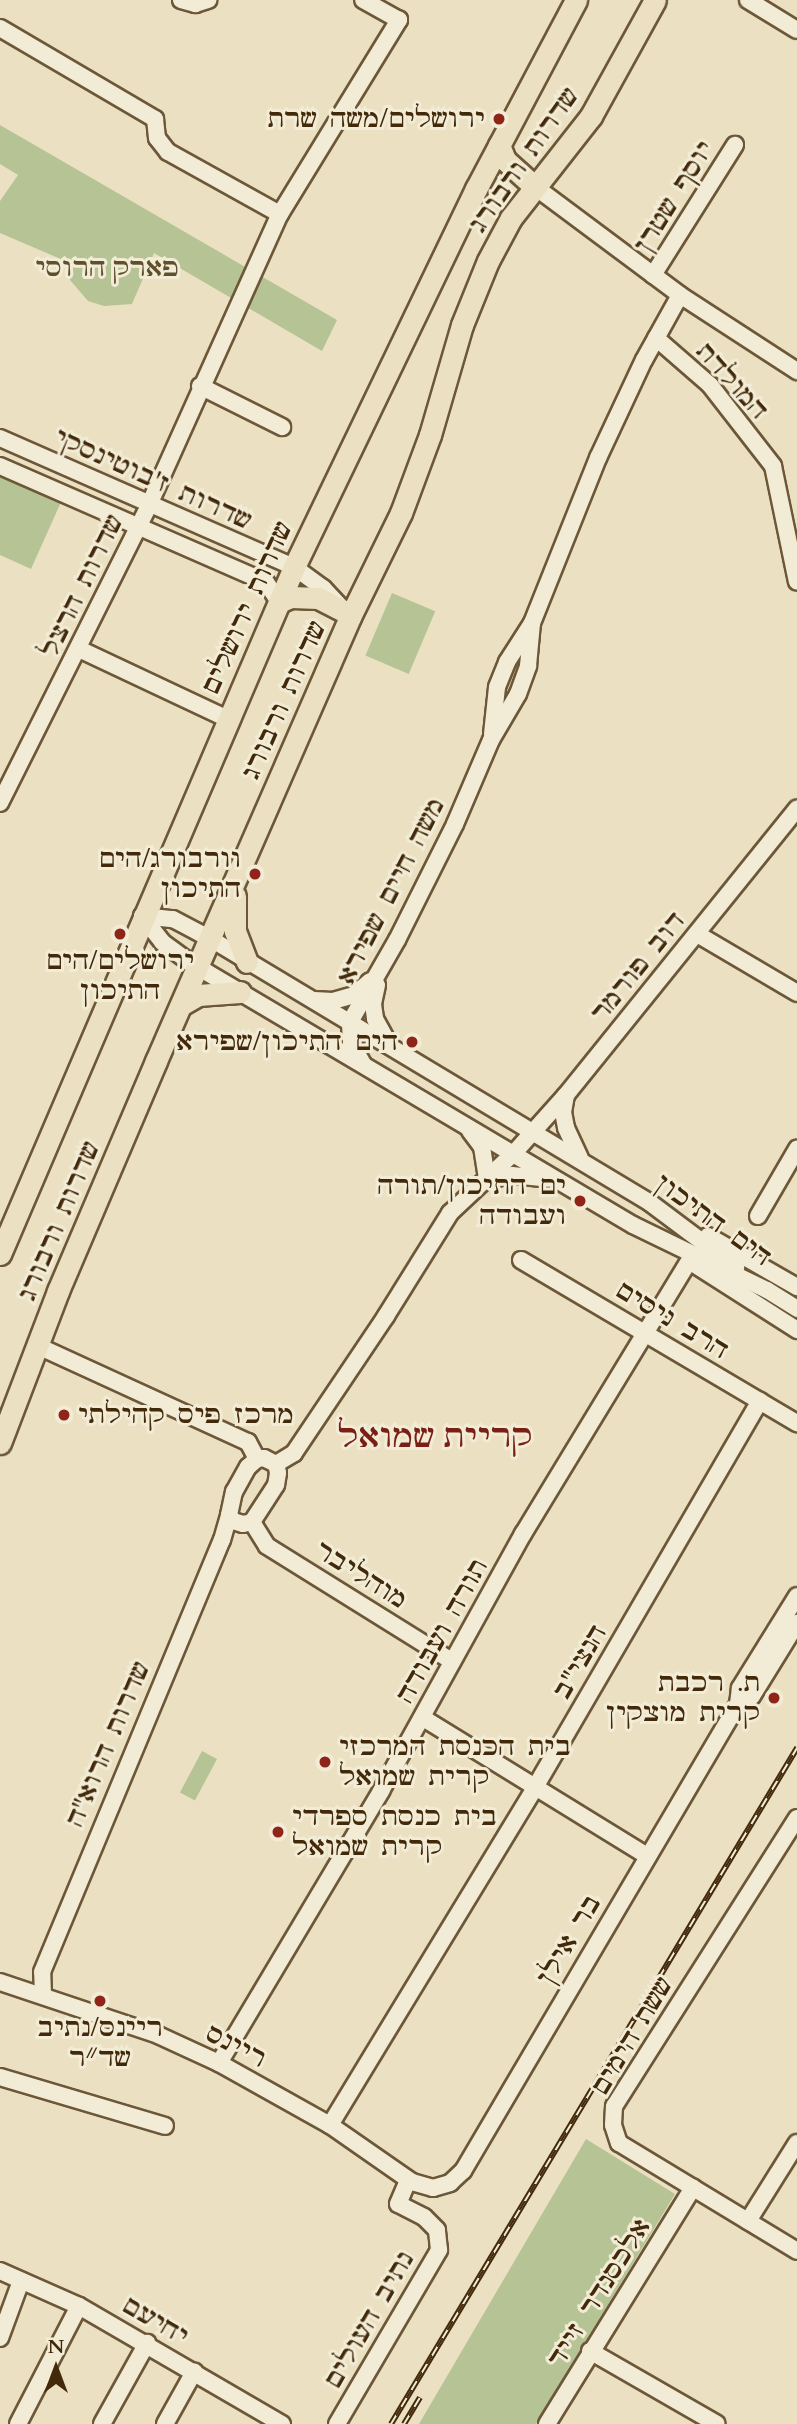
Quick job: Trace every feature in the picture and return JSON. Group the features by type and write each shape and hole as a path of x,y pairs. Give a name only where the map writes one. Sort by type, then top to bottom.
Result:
{"main road":[{"name":"שדרות ירושלים","path":"0,1254 142,916 294,568 499,145 576,0"},
{"name":"שדרות ורבורג","path":"0,1443 72,1259 211,939 347,614 401,513 430,435 462,326 488,261 511,218 591,116 654,0"},
{"path":"499,145 505,160 534,187"},
{"path":"279,602 291,597 313,598 347,614"},
{"path":"237,878 233,913 235,931 247,962"},
{"path":"181,1005 198,995 240,992"}],"street":[{"path":"181,0 195,4 208,0"},
{"name":"שדרות הרצל","path":"0,803 149,505 200,386 280,214 399,20 363,0"},
{"path":"748,0 797,30"},
{"path":"0,28 155,119 157,138 168,152 280,214"},
{"name":"יוסף שטרן","path":"653,275 735,145"},
{"name":"יוסף שטרן","path":"534,187 680,295 797,371"},
{"name":"משה חיים שפירא","path":"491,740 497,687 508,662 532,623 598,458 656,338 680,295"},
{"name":"המולדת","path":"656,338 709,385 773,466 784,508 797,582"},
{"path":"200,386 282,427"},
{"name":"שדרות ז'בוטינסקי","path":"0,438 294,568 323,588 347,614"},
{"name":"שדרות ז'בוטינסקי","path":"0,466 266,582 279,602"},
{"path":"269,556 294,553 306,545"},
{"name":"משה חיים שפירא","path":"350,1022 379,972 455,824 491,740 518,694 528,666 532,623"},
{"path":"79,649 228,719"},
{"path":"508,662 520,658 528,666"},
{"path":"497,687 505,696 518,694"},
{"name":"דוב פורמר","path":"514,1153 566,1095 797,809"},
{"name":"הים התיכון","path":"142,916 173,919 211,939 534,1131 649,1202 767,1290"},
{"name":"הים התיכון","path":"142,916 162,942 198,967 633,1225 767,1290"},
{"path":"697,934 797,993"},
{"path":"310,999 333,1001 354,995 379,972"},
{"path":"379,972 373,1004 375,1019 391,1047"},
{"path":"350,1022 351,1042 363,1065"},
{"path":"566,1095 563,1112 566,1128 582,1160"},
{"path":"459,1121 482,1147 487,1180"},
{"path":"758,1216 797,1149"},
{"path":"276,1464 294,1453 450,1213 514,1153"},
{"path":"487,1180 530,1175 571,1187"},
{"path":"649,1202 797,1287"},
{"path":"633,1225 797,1330"},
{"name":"הרב ניסים","path":"521,1259 797,1423"},
{"name":"תורה ועבודה","path":"219,2063 422,1718 523,1534 689,1261"},
{"path":"767,1290 797,1308"},
{"path":"38,1346 248,1442 257,1460 264,1458 276,1464"},
{"name":"הנצי\"ב","path":"330,2125 534,1789 760,1401"},
{"name":"שדרות הרוא\"ה","path":"43,1995 42,1972 46,1961 222,1540 229,1505 239,1481 257,1460"},
{"path":"229,1515 233,1521 243,1524 252,1522 276,1485 276,1464"},
{"name":"מוהליבר","path":"252,1522 267,1546 452,1661"},
{"name":"בר אילן","path":"433,2188 450,2183 463,2171 738,1704 740,1688 797,1596"},
{"name":"בר אילן","path":"738,1704 752,1696 797,1623"},
{"path":"422,1718 647,1856"},
{"name":"ששת הימים","path":"797,1818 614,2106 613,2125 619,2143 797,2251"},
{"name":"ריינס","path":"0,1982 158,2035 219,2063 330,2125 408,2180 433,2188"},
{"path":"0,2077 165,2126"},
{"path":"748,2221 797,2143"},
{"name":"נתיב העולים","path":"337,2424 439,2250 437,2230 425,2217 398,2204 408,2180"},
{"name":"אלכסנדר זייד","path":"547,2424 693,2188"},
{"name":"יחיעם","path":"0,2271 79,2306 147,2343 282,2424"},
{"path":"0,2338 20,2281"},
{"path":"18,2424 79,2306"},
{"path":"102,2424 147,2343"},
{"path":"590,2351 717,2424"},
{"path":"165,2424 194,2372"},
{"path":"249,2424 257,2409"}],"green space":[{"name":"פארק הרוסי","path":"0,125 337,320 322,351 154,253 132,304 104,306 88,301 70,280 63,260 0,233 0,201 18,175 0,164"},
{"path":"0,475 61,502 31,569 0,555"},
{"path":"392,593 435,611 409,674 365,656"},
{"path":"202,1751 217,1759 195,1800 180,1792"},
{"path":"586,2139 675,2194 536,2424 419,2424"}],"railway":[{"path":"391,2424 797,1748"},
{"path":"404,2424 420,2397"}],"place":[{"name":"ירושלים/משה שרת","path":"499,119"},
{"name":"וורבורג/הים התיכון","path":"255,874"},
{"name":"ירושלים/הים התיכון","path":"120,934"},
{"name":"הים התיכון/שפירא","path":"412,1042"},
{"name":"ים התיכון/תורה ועבודה","path":"580,1201"},
{"name":"מרכז פיס קהילתי","path":"64,1415"},
{"name":"ת. רכבת קרית מוצקין","path":"774,1698"},
{"name":"בית הכנסת המרכזי קרית שמואל","path":"325,1762"},
{"name":"בית כנסת ספרדי קרית שמואל","path":"278,1832"},
{"name":"ריינס/נתיב שד״ר","path":"100,2001"}],"district":[{"name":"קריית שמואל","path":"435,1437"}]}
